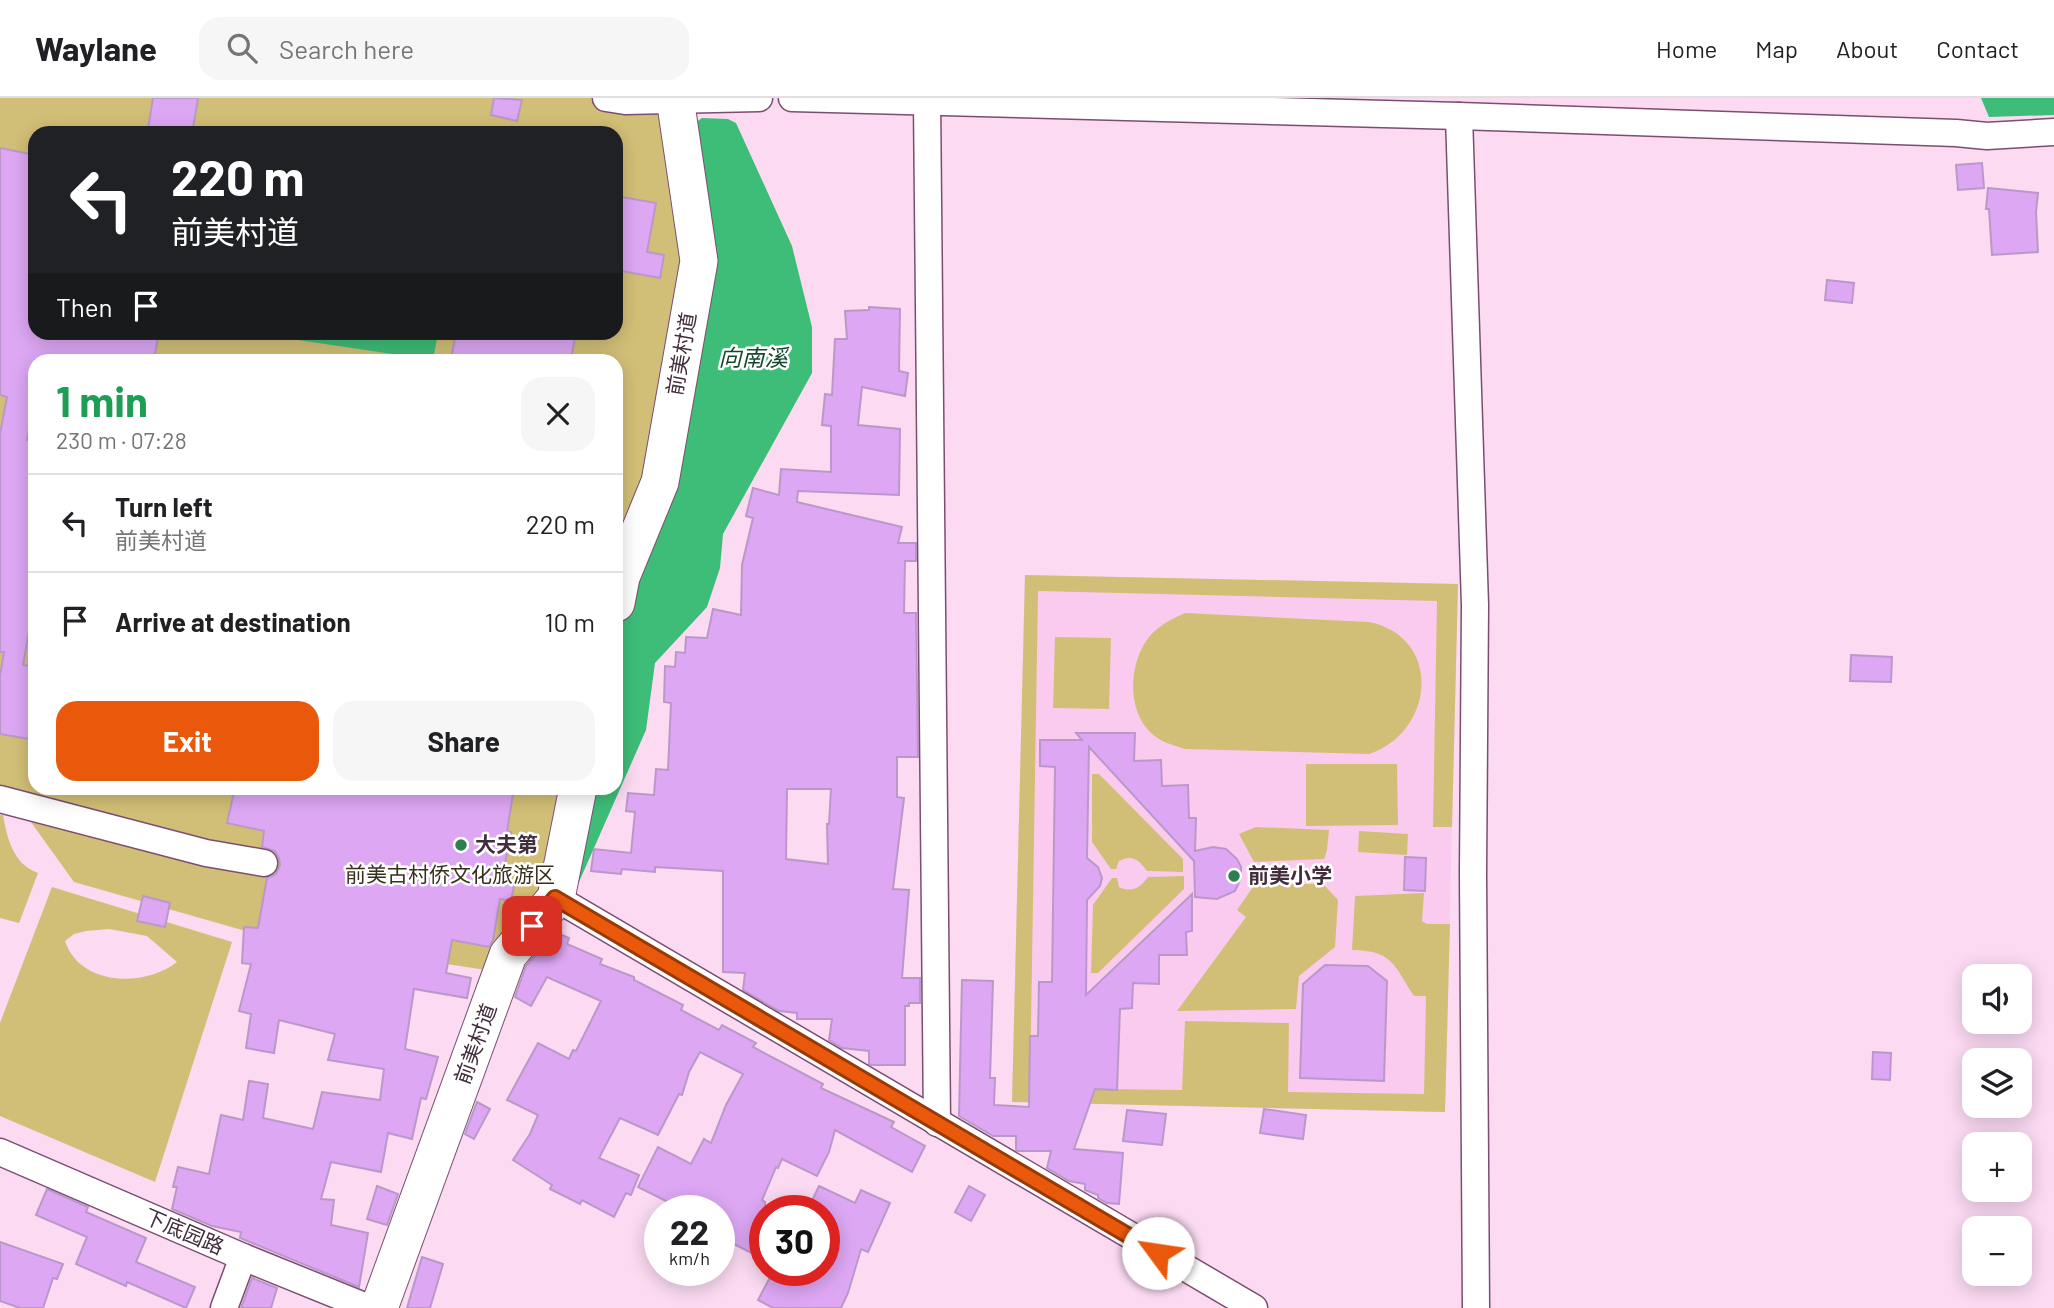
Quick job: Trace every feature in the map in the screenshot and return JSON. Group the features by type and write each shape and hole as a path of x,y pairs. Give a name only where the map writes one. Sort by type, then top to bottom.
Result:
{"street":[{"path":"606,98 625,102 759,98"},
{"path":"792,98 1459,116 1987,136 2054,132"},
{"name":"前美村道","path":"623,572 660,482 699,261 676,100"},
{"path":"927,100 937,1123"},
{"path":"1459,116 1475,605 1473,888 1476,1308"},
{"name":"前美村道","path":"379,1308 508,955 555,898 577,795"},
{"path":"0,799 206,853 264,863"},
{"path":"555,898 1254,1308"},
{"name":"下底园路","path":"0,1152 369,1308"},
{"path":"224,1308 243,1257"}],"shaded area":[{"name":"前美小学","path":"1025,575 1458,584 1445,1112 1012,1102"}],"green space":[{"name":"前美古村侨文化旅游区","path":"0,98 659,98 690,271 650,476 623,551 623,354 28,354 28,795 568,795 549,894 486,970 263,936 74,882 23,811 0,804"},
{"path":"1025,575 1458,584 1452,827 1433,827 1437,601 1038,591 1030,1088 1182,1090 1185,1021 1289,1023 1288,1092 1424,1094 1426,996 1414,996 1396,968 1384,957 1376,953 1352,950 1355,896 1424,893 1422,921 1427,924 1450,924 1445,1112 1012,1102"},
{"path":"1185,613 1369,622 1393,631 1410,646 1419,665 1422,685 1418,707 1407,726 1391,743 1369,754 1185,749 1167,743 1151,733 1137,712 1134,672 1142,647 1149,637 1161,626"},
{"path":"1055,637 1111,638 1109,709 1053,708"},
{"path":"1306,764 1397,764 1398,825 1306,826"},
{"path":"1092,774 1099,774 1183,859 1183,872 1147,871 1131,858 1119,861 1116,869 1111,869 1092,842"},
{"path":"0,815 3,815 9,841 17,857 29,869 38,873 19,923 0,918"},
{"path":"1256,827 1329,830 1324,859 1254,862 1239,834"},
{"path":"1359,831 1408,834 1407,855 1358,852"},
{"path":"1184,876 1184,889 1098,973 1091,973 1093,905 1112,878 1117,878 1119,887 1128,890 1139,887 1148,877"},
{"path":"1255,884 1323,884 1338,900 1335,947 1299,976 1296,1009 1177,1011 1246,917 1237,910"},
{"path":"52,887 232,942 155,1182 0,1116 0,1023","holes":["109,929 147,936 177,962 148,976 131,979 98,974 84,967 73,956 65,941 74,934"]}],"water":[{"path":"1981,98 2054,98 2054,115 1989,117"},
{"name":"向南溪","path":"702,118 728,119 736,123 792,246 812,327 812,373 723,534 720,568 707,607 655,663 646,730 623,782 623,609 631,567 657,526 695,123"},
{"path":"297,340 437,340 434,354 392,354"},
{"name":"向南溪","path":"587,795 617,795 579,882 573,883"}],"building":[{"path":"153,98 198,98 193,126 148,126"},
{"path":"494,98 522,100 517,121 491,115"},
{"path":"0,148 28,154 28,340 158,340 155,354 28,354 28,637 23,665 28,666 28,739 0,734 0,676 4,652 0,652 0,434 7,397 0,395"},
{"path":"1982,163 1984,188 1958,190 1956,165"},
{"path":"1988,188 2038,193 2038,252 1992,255 1989,209 1986,209"},
{"path":"623,197 656,203 647,252 664,255 660,278 623,271"},
{"path":"1827,280 1854,283 1852,303 1825,300"},
{"path":"869,307 900,309 899,371 908,373 905,396 862,387 858,425 900,429 899,495 798,491 797,502 902,527 898,543 916,543 916,561 905,561 904,613 916,613 918,757 897,757 897,797 904,798 893,889 909,890 902,978 920,978 920,1003 909,1003 909,1006 905,1006 905,1065 869,1064 869,1051 842,1048 829,1040 832,1019 797,1019 797,1013 779,1011 743,990 745,973 723,972 723,871 655,867 655,872 622,869 621,874 591,871 594,849 631,853 635,812 626,811 628,793 654,795 656,769 668,770 671,703 664,702 665,666 675,667 676,652 685,653 686,637 707,638 713,609 741,615 742,565 753,518 746,516 753,488 779,495 781,469 831,472 831,426 822,425 825,394 832,395 835,339 847,339 845,311 869,310","holes":["787,789 831,789 827,824 828,864 786,859"]},
{"path":"455,340 575,340 572,354 452,354"},
{"path":"1851,655 1892,657 1891,682 1850,681"},
{"path":"1076,733 1135,733 1134,761 1161,760 1162,786 1188,785 1189,818 1196,818 1195,851 1213,847 1226,849 1241,867 1241,878 1235,891 1217,899 1195,897 1194,861 1089,747 1087,858 1098,867 1102,878 1100,886 1087,900 1086,995 1192,894 1192,931 1186,932 1187,955 1159,955 1159,984 1133,983 1132,1008 1120,1009 1117,1090 1095,1089 1074,1149 1123,1153 1119,1204 1107,1203 1098,1198 1098,1195 1085,1190 1085,1184 1069,1181 1047,1168 1051,1151 1018,1151 1016,1136 993,1136 959,1116 962,980 993,981 990,1078 995,1078 994,1105 1029,1107 1030,1036 1038,1036 1039,982 1052,982 1055,767 1040,766 1040,740 1082,740"},
{"path":"233,795 513,795 507,831 511,832 502,879 515,881 511,901 500,899 493,940 489,947 452,940 446,973 471,978 467,998 414,989 405,1049 438,1057 426,1099 421,1098 412,1139 388,1133 381,1172 331,1162 321,1199 334,1200 331,1225 368,1233 359,1287 240,1238 241,1232 212,1226 172,1209 177,1187 173,1187 178,1167 209,1174 221,1115 243,1120 249,1081 268,1084 263,1118 313,1129 322,1092 380,1100 384,1069 328,1060 335,1034 279,1020 274,1053 246,1048 251,1014 239,1011 251,964 242,963 244,927 258,928 267,878 276,874 280,865 275,851 262,847 264,831 227,823"},
{"path":"1405,857 1426,858 1425,891 1404,890"},
{"path":"143,896 170,903 165,927 137,921"},
{"path":"555,932 569,938 567,944 602,959 600,964 634,977 634,980 683,1005 681,1010 719,1030 722,1025 756,1043 753,1047 823,1084 821,1088 894,1122 891,1127 925,1146 912,1172 835,1130 829,1152 817,1176 782,1159 764,1195 749,1195 749,1252 735,1245 735,1195 654,1195 638,1187 658,1147 691,1164 704,1139 711,1143 726,1105 743,1074 700,1052 689,1072 682,1095 679,1094 658,1135 620,1118 599,1158 639,1175 631,1195 626,1193 614,1217 582,1200 580,1204 550,1189 552,1185 513,1160 530,1134 538,1115 507,1100 538,1043 569,1059 573,1050 576,1051 601,1001 547,977 531,1006 515,997 526,966"},
{"path":"1325,965 1368,966 1387,981 1384,1081 1300,1078 1303,984"},
{"path":"1873,1052 1891,1053 1890,1080 1872,1079"},
{"path":"477,1102 490,1109 474,1139 465,1134"},
{"path":"1264,1109 1306,1115 1303,1139 1260,1133"},
{"path":"1127,1110 1166,1114 1162,1145 1123,1141"},
{"path":"377,1186 398,1194 387,1225 367,1219"},
{"path":"819,1186 838,1195 815,1195"},
{"path":"969,1186 985,1195 971,1221 955,1212"},
{"path":"47,1189 88,1207 86,1212 146,1238 136,1262 195,1287 186,1308 127,1282 126,1286 76,1264 87,1237 36,1215"},
{"path":"861,1190 890,1203 868,1252 861,1249 841,1308 773,1308 758,1300 765,1286 840,1286 840,1196 855,1203"},
{"path":"0,1242 63,1264 57,1279 53,1278 43,1308 20,1308 0,1301"},
{"path":"422,1257 443,1264 430,1308 407,1308"},
{"path":"252,1278 277,1288 271,1308 241,1308"}],"place":[{"name":"大夫第","path":"461,845"},
{"name":"前美小学","path":"1234,876"}],"route":[{"path":"532,926 555,898 1158,1253"}]}
